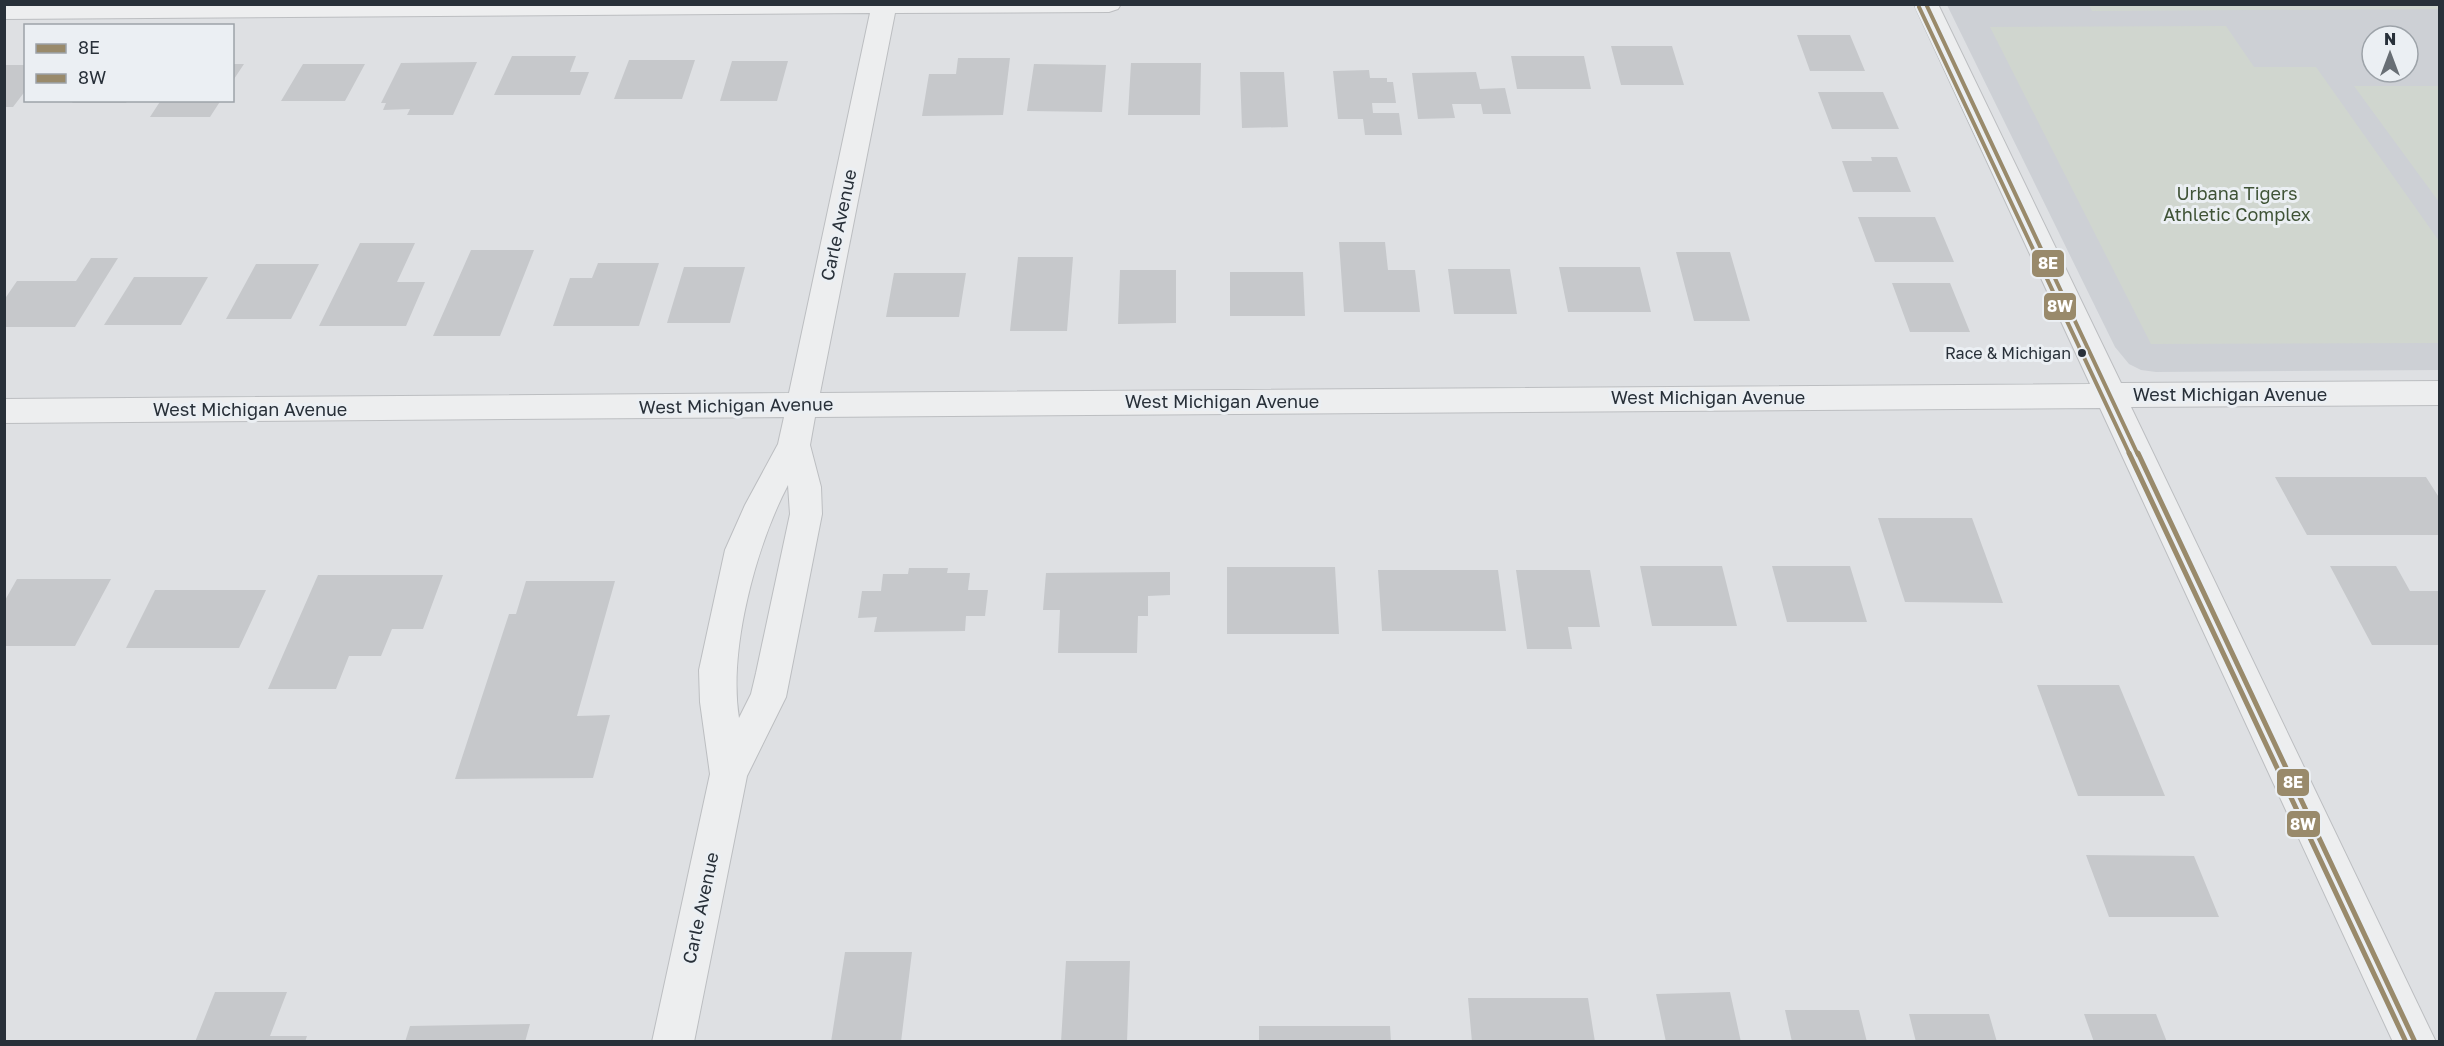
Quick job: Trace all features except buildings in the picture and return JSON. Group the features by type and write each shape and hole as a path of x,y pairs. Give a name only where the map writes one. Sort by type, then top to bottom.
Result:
{"street":[{"path":"4,10 1109,4"},
{"path":"1926,4 2110,395 2129,441 2415,1041"},
{"name":"Carle Avenue","path":"729,774 718,702 717,670 742,550 761,505 794,445 884,5"},
{"name":"West Michigan Avenue","path":"4,411 2439,393"},
{"name":"Carle Avenue","path":"673,1041 729,774 768,697 781,639 806,514 805,487 794,445"}],"shaded area":[{"name":"Urbana Tigers Athletic Complex","path":"1947,5 2439,5 2439,370 2156,372 2141,370 2129,364 2115,347"}],"green space":[{"path":"2439,4 2439,9 2092,11 2089,5"},
{"name":"Urbana Tigers Athletic Complex","path":"2226,26 2254,67 2316,67 2439,241 2439,343 2151,344 1990,27"},
{"path":"2354,86 2439,86 2439,202"}],"transit line":[{"name":"8E","path":"1926,4 2415,1042"},
{"name":"8W","path":"1919,7 2406,1042"}],"place":[{"name":"Race & Michigan","path":"2082,353"}]}
